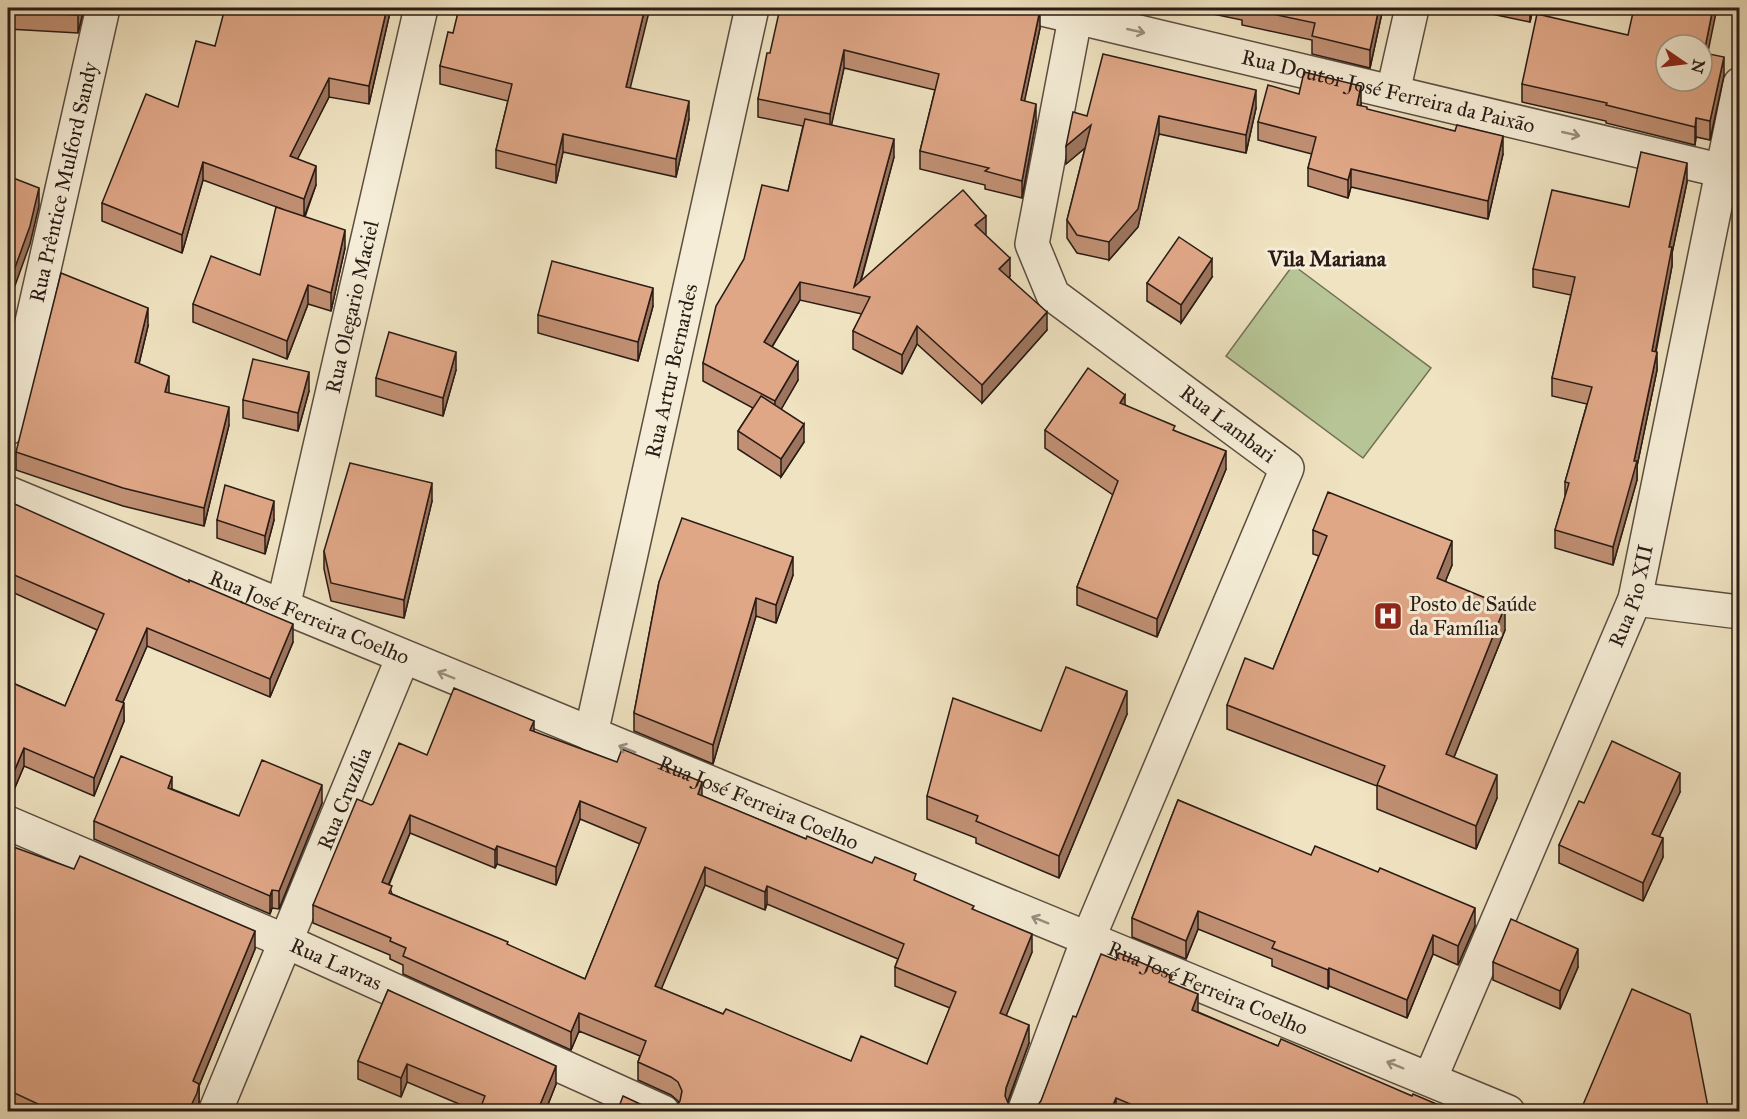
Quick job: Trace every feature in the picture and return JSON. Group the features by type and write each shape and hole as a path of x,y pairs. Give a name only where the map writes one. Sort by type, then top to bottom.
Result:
{"street":[{"name":"Rua Prêntice Mulford Sandy","path":"8,428 103,8"},
{"name":"Rua Olegario Maciel","path":"283,607 421,8"},
{"name":"Rua Artur Bernardes","path":"591,734 752,8"},
{"name":"Rua Doutor José Ferreira da Paixão","path":"1038,8 1076,12 1393,92 1731,172"},
{"path":"1393,92 1412,8"},
{"name":"Rua Lambari","path":"1076,12 1032,244 1053,295 1287,468 1088,939"},
{"name":"Rua Pio XII","path":"1430,1079 1635,599 1731,172 1740,84"},
{"name":"Rua José Ferreira Coelho","path":"8,493 1508,1112"},
{"path":"1635,599 1740,612"},
{"name":"Rua Cruzília","path":"216,1112 403,657"},
{"name":"Rua Lavras","path":"8,824 285,941 663,1112"},
{"path":"1024,1112 1088,939"}],"green space":[{"path":"1293,265 1431,368 1363,458 1226,356"}],"building":[{"path":"8,8 80,8 78,15 8,11"},
{"path":"225,8 387,8 369,86 329,78 290,156 316,166 304,199 203,162 182,235 102,203 146,94 178,107 196,41 215,46"},
{"path":"459,8 645,8 626,87 689,101 676,159 563,134 556,165 496,150 512,84 440,66 448,32 453,33"},
{"path":"780,8 1034,8 1040,10 1021,100 1036,104 1022,181 985,171 989,168 920,151 939,74 844,50 830,114 758,99 767,53 770,53"},
{"path":"1244,8 1379,8 1370,50 1312,36 1315,23"},
{"path":"1634,8 1713,8 1708,33 1654,33 1654,93 1714,93 1714,55 1724,57 1710,121 1696,118 1695,127 1606,105 1607,103 1522,84 1537,14 1628,35"},
{"path":"1103,54 1256,90 1246,135 1159,116 1138,209 1109,242 1077,235 1067,220 1091,125 1066,146 1073,112 1087,116"},
{"path":"1304,72 1361,86 1357,105 1367,107 1367,109 1455,131 1457,125 1503,136 1488,201 1351,169 1348,180 1308,168 1316,137 1258,122 1268,85 1299,94"},
{"path":"805,119 894,139 854,287 963,190 986,216 975,225 1010,258 999,269 1047,312 982,385 917,326 902,355 853,331 870,297 800,282 764,342 798,362 775,401 703,363 716,306 744,259 762,185 788,191"},
{"path":"1641,152 1687,163 1669,247 1672,247 1652,351 1657,352 1634,461 1637,461 1613,547 1555,530 1569,483 1565,482 1592,387 1552,378 1575,277 1533,269 1552,190 1629,207"},
{"path":"8,176 39,188 30,226 8,287"},
{"path":"276,207 345,230 331,293 308,285 287,341 193,304 211,256 260,275"},
{"path":"1179,237 1212,259 1181,305 1147,283"},
{"path":"552,261 653,288 638,342 538,315"},
{"path":"61,273 148,308 135,362 169,376 165,392 229,407 204,508 123,488 16,452"},
{"path":"389,332 456,352 443,398 376,378"},
{"path":"253,359 309,372 298,413 243,400"},
{"path":"1088,368 1125,395 1120,403 1175,426 1173,430 1226,451 1157,619 1077,587 1118,481 1045,430"},
{"path":"761,396 804,424 781,459 738,431"},
{"path":"350,463 432,483 404,600 331,583 324,551"},
{"path":"225,485 274,501 265,536 217,520"},
{"path":"1328,492 1452,541 1437,578 1505,606 1446,754 1497,775 1476,826 1377,785 1385,766 1227,705 1245,658 1273,669 1327,536 1313,530"},
{"path":"8,501 189,582 189,580 293,624 270,679 147,628 116,700 124,703 94,778 24,748 8,786 8,681 65,706 104,614 12,574 8,586"},
{"path":"682,518 793,557 776,605 756,598 713,745 634,713 659,582"},
{"path":"1066,667 1127,691 1059,856 976,821 978,816 927,796 953,698 1041,731"},
{"path":"454,688 534,721 530,730 617,762 622,749 702,782 698,794 806,839 807,836 872,863 875,857 916,874 914,880 974,906 972,909 1032,934 1000,1013 1029,1025 1006,1088 1005,1096 1009,1105 1018,1112 667,1112 674,1109 680,1101 682,1091 678,1082 671,1077 638,1062 646,1041 579,1013 571,1032 403,956 406,948 390,941 391,938 313,905 357,799 373,804 399,743 427,755","holes":["580,801 646,828 585,979 507,944 508,942 389,893 392,886 382,882 410,815 495,850 497,846 556,867","705,867 765,892 767,886 904,944 895,967 956,992 927,1064 861,1036 851,1061 726,1009 723,1014 655,986"]},
{"path":"1612,741 1680,773 1652,834 1663,838 1643,883 1559,845 1579,801 1584,803"},
{"path":"121,756 172,777 168,788 239,816 262,760 322,785 279,891 272,890 270,896 94,821"},
{"path":"1178,800 1311,855 1315,846 1378,872 1380,868 1475,908 1458,946 1433,935 1407,1000 1329,968 1328,970 1272,948 1275,942 1198,911 1186,941 1132,918"},
{"path":"8,845 74,869 80,856 255,931 193,1081 199,1084 188,1112 55,1112 8,1090"},
{"path":"1511,919 1578,949 1560,991 1493,962"},
{"path":"1119,953 1172,976 1169,982 1198,994 1192,1010 1278,1046 1281,1039 1412,1096 1413,1094 1455,1112 1149,1112 1116,1098 1110,1112 1029,1112 1035,1109 1041,1101 1073,1016 1076,1017 1101,954 1116,960"},
{"path":"1632,989 1690,1014 1709,1112 1580,1112"},
{"path":"388,990 556,1066 537,1112 479,1112 485,1096 407,1064 401,1078 358,1061"},
{"path":"623,1096 655,1111 659,1112 617,1112"},
{"path":"1468,1107 1478,1112 1466,1112"}],"place":[{"name":"Posto de Saúde da Família","path":"1388,616"}],"district":[{"name":"Vila Mariana","path":"1327,258"}]}
